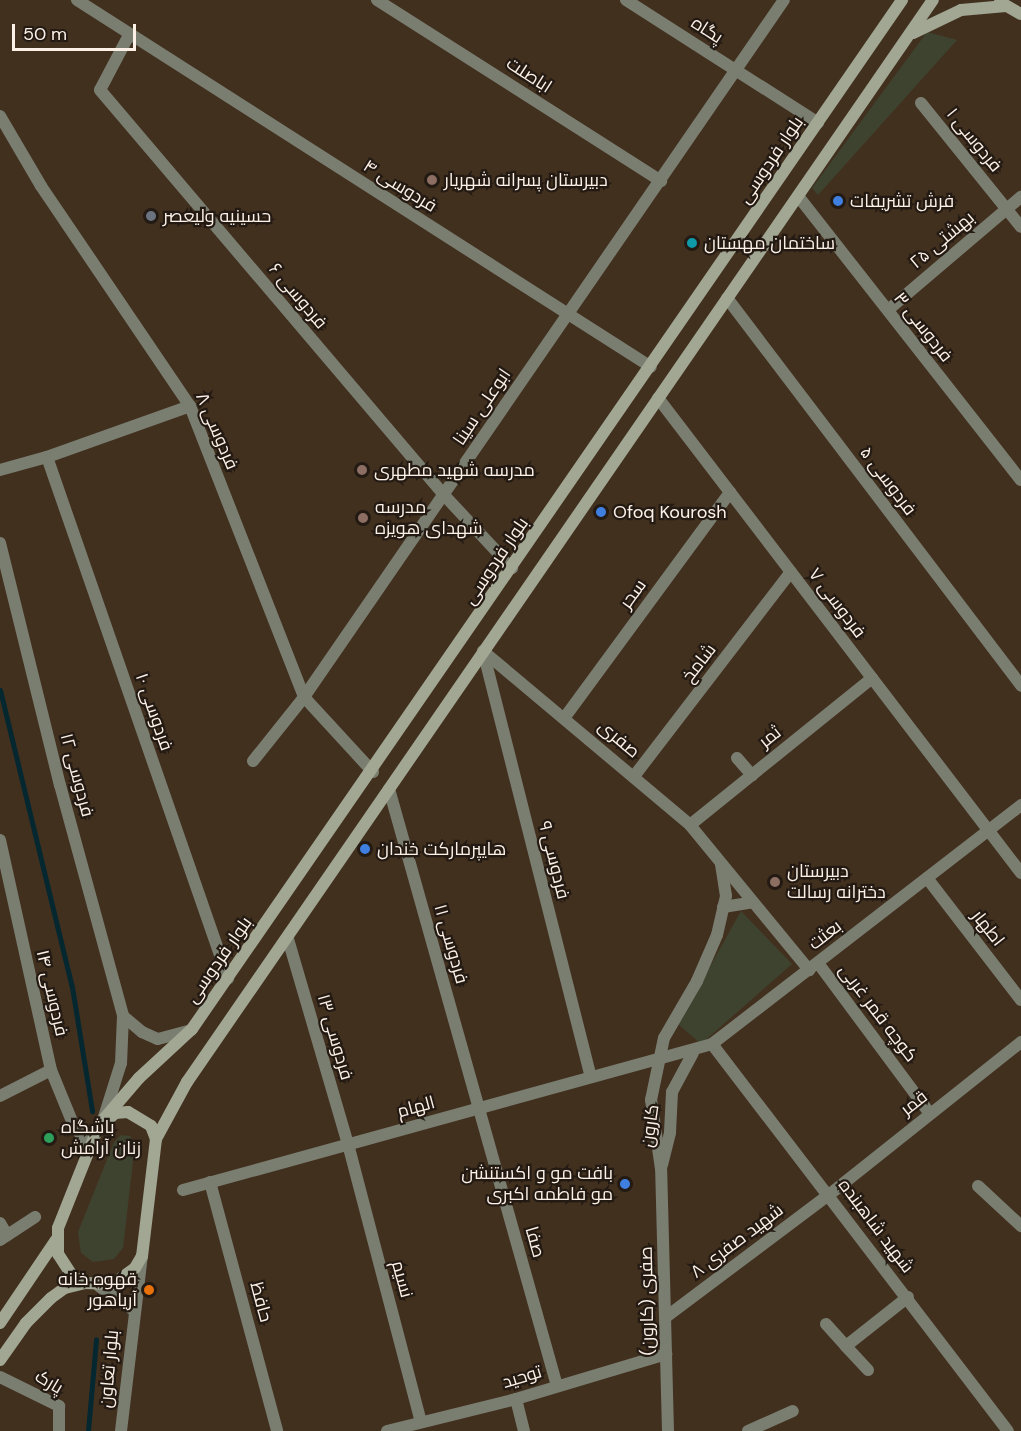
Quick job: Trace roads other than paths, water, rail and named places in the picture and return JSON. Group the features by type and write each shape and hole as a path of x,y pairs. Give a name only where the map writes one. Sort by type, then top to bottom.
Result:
{"main road":[{"path":"56,1240 64,1267 85,1283 99,1286 125,1278 142,1256 156,1139 187,1082 288,939 483,651 933,0"},
{"name":"بلوار فردوسی","path":"56,1240 90,1146 103,1120 139,1078 192,1029 373,772 900,2"},
{"path":"909,34 961,10 1005,2 1020,13"},
{"path":"103,1120 114,1113 135,1114 151,1126 156,1139"},
{"path":"0,1323 56,1240"},
{"path":"0,1360 26,1323 51,1298 66,1288 85,1283"}],"street":[{"name":"فردوسی ۴","path":"77,0 651,367"},
{"name":"اباصلت","path":"377,0 661,181"},
{"name":"پگاه","path":"626,0 818,123"},
{"name":"ابوعلی سینا","path":"253,761 304,697 738,72 784,0"},
{"name":"فردوسی ۶","path":"129,35 100,90 444,495 513,568"},
{"name":"فردوسی ۱","path":"921,103 1021,227"},
{"name":"فردوسی ۸","path":"0,116 42,186 190,406 304,697 373,772"},
{"name":"فردوسی ۳","path":"798,196 1021,480"},
{"name":"بهشتی ۲۵","path":"888,310 1021,197"},
{"name":"فردوسی ۵","path":"727,298 1021,686"},
{"name":"فردوسی ۷","path":"658,398 988,831"},
{"path":"0,470 47,457 190,406"},
{"name":"فردوسی ۱۰","path":"47,457 228,978"},
{"name":"سحر","path":"565,717 730,492"},
{"name":"فردوسی ۱۲","path":"0,543 60,785 123,1016 121,1063 103,1120"},
{"name":"شامخ","path":"635,775 791,572"},
{"name":"صفری","path":"483,651 635,775 690,825 753,902"},
{"name":"فردوسی ۹","path":"483,651 591,1077"},
{"name":"ثمر","path":"690,825 872,678"},
{"path":"738,758 752,774"},
{"name":"فردوسی ۱۱","path":"389,789 479,1108"},
{"name":"بعثت","path":"693,1053 712,1044 737,1026 1021,805"},
{"path":"988,831 1021,873"},
{"name":"فردوسی ۱۴","path":"0,840 51,1070 74,1126 90,1146"},
{"name":"کارون","path":"661,1169 651,1116 658,1059 664,1038 697,981 717,935 726,896 721,864"},
{"name":"اطهار","path":"927,878 1021,1000"},
{"path":"723,907 753,902"},
{"name":"کوچه قمر غربی","path":"753,902 814,966 930,1114"},
{"name":"فردوسی ۱۳","path":"288,939 348,1144"},
{"path":"123,1016 142,1032 158,1039 192,1029"},
{"name":"قمر","path":"830,1194 1021,1042"},
{"name":"شهید شاهبنده","path":"712,1044 830,1194 1008,1431"},
{"name":"الهام","path":"183,1190 658,1059 693,1053"},
{"name":"کارون","path":"661,1169 670,1132 672,1092 693,1053"},
{"path":"0,1096 51,1070"},
{"name":"صفا","path":"479,1108 557,1386"},
{"name":"نسیم","path":"348,1144 421,1422"},
{"name":"صفری (کارون)","path":"661,1169 668,1431"},
{"name":"حافظ","path":"210,1182 277,1431"},
{"path":"978,1186 1021,1226"},
{"name":"شهید صفری ۸","path":"666,1317 830,1194"},
{"path":"0,1223 4,1238 35,1217"},
{"name":"بلوار تعاون","path":"122,1431 133,1310 142,1256"},
{"path":"99,1286 133,1310"},
{"path":"846,1346 908,1297"},
{"path":"826,1324 868,1370"},
{"name":"توحید","path":"387,1431 516,1399 666,1354"},
{"name":"پارک","path":"0,1377 59,1406 59,1431"},
{"path":"516,1399 524,1431"},
{"path":"748,1431 793,1411"}],"waterway":[{"path":"0,690 72,987 92,1111"},
{"path":"88,1431 96,1339"}],"place":[{"name":"دبیرستان پسرانه شهریار","path":"432,180"},
{"name":"فرش تشریفات","path":"838,201"},
{"name":"حسینیه ولیعصر","path":"151,216"},
{"name":"ساختمان مهستان","path":"692,243"},
{"name":"مدرسه شهید مطهری","path":"362,470"},
{"name":"Ofoq Kourosh","path":"601,512"},
{"name":"مدرسه شهدای هویزه","path":"363,518"},
{"name":"هایپرمارکت خندان","path":"365,849"},
{"name":"دبیرستان دخترانه رسالت","path":"775,882"},
{"name":"باشگاه زنان آرامش","path":"49,1138"},
{"name":"بافت مو و اکستنشن مو فاطمه اکبری","path":"625,1184"},
{"name":"قهوه خانه آریاهور","path":"149,1290"}]}
